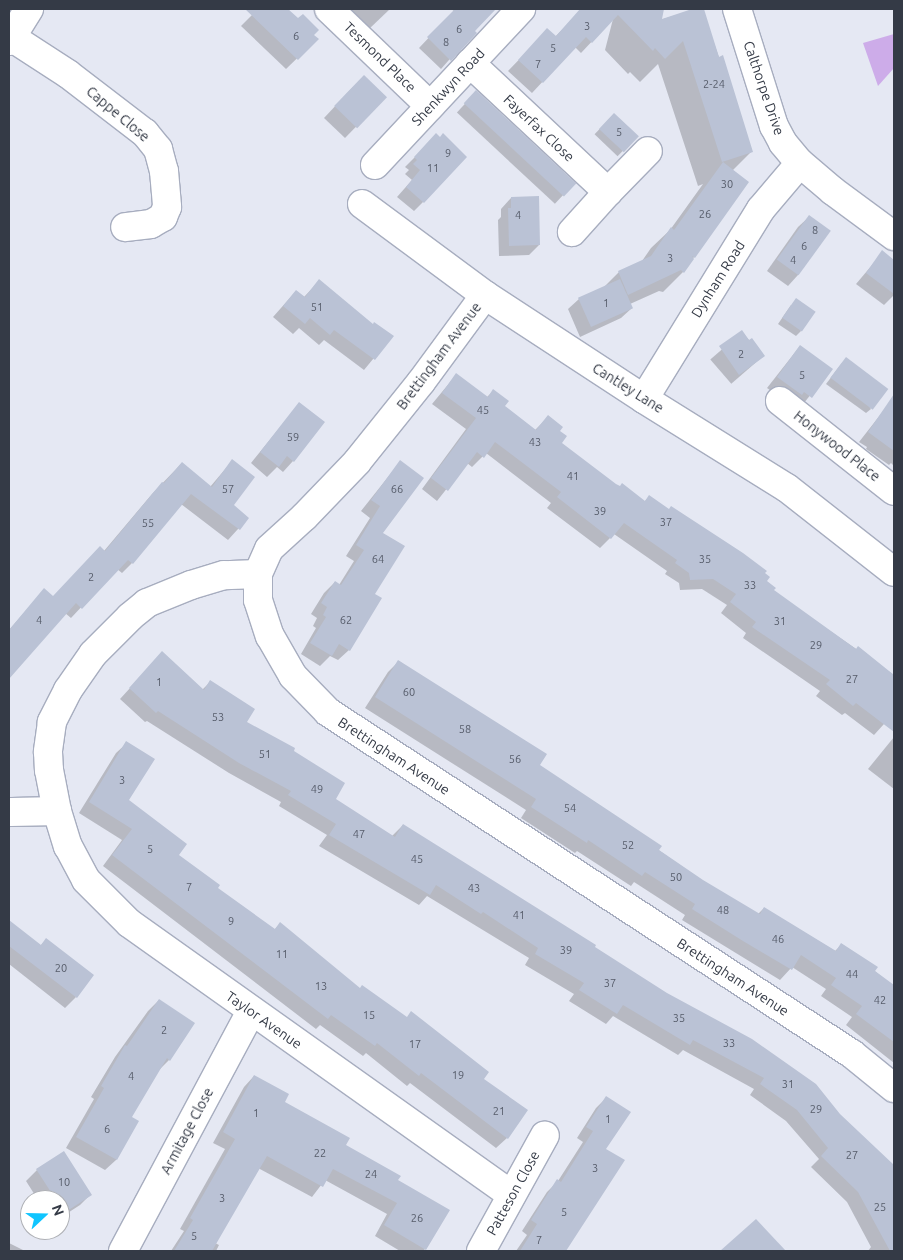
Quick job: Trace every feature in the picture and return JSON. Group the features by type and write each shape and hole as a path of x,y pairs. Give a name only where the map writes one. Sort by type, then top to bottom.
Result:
{"street":[{"path":"10,39 29,9"},
{"name":"Tesmond Place","path":"329,9 430,106"},
{"name":"Shenkwyn Road","path":"375,165 521,9"},
{"name":"Calthorpe Drive","path":"737,9 774,126 783,143 800,163 832,191 894,236"},
{"name":"Cappe Close","path":"10,39 75,79 145,133 158,149 164,171 167,207 163,217 151,224 125,227"},
{"name":"Fayerfax Close","path":"470,63 608,192"},
{"path":"572,232 648,151"},
{"name":"Dynham Road","path":"644,399 761,209 800,163"},
{"name":"Cantley Lane","path":"362,204 485,295 644,399 787,488 894,572"},
{"name":"Brettingham Avenue","path":"485,295 421,382 357,462 304,517 269,549 258,574 258,600 270,636 293,676 328,712 852,1054 894,1088"},
{"name":"Honywood Place","path":"780,401 894,491"},
{"name":"Taylor Avenue","path":"258,574 224,575 191,585 147,603 93,654 68,690 52,722 48,752 49,770 57,811 68,846 86,880 130,923 251,1011 511,1194"},
{"path":"9,812 57,811"},
{"name":"Armitage Close","path":"123,1251 251,1011"},
{"name":"Patteson Close","path":"481,1251 545,1135"}],"shaded area":[{"path":"894,34 894,68 878,86 863,43"}],"building":[{"path":"245,9 288,9 298,18 303,14 319,30 314,35 319,39 298,60"},
{"path":"455,9 496,9 451,61 427,37"},
{"path":"580,9 664,9 662,19 692,9 704,9 719,57 723,55 753,152 722,162 683,41 665,59 655,48 653,51 618,15 592,43 586,37 543,83 518,60 547,28 556,36"},
{"path":"364,75 387,97 357,128 334,106"},
{"path":"476,90 576,183 564,197 464,103"},
{"path":"614,113 639,136 624,152 599,129"},
{"path":"436,133 440,137 443,133 467,157 424,203 406,187 420,170 413,164 417,160 414,157"},
{"path":"723,162 749,182 695,258 692,256 694,259 684,273 681,270 628,295 618,271 651,256 671,227 674,230"},
{"path":"539,196 540,245 509,246 508,208 511,208 511,197"},
{"path":"809,215 831,231 799,275 777,259"},
{"path":"882,250 894,260 894,294 866,273"},
{"path":"319,279 373,324 374,322 394,336 375,360 334,330 330,335 310,318 305,324 283,306 296,290 305,297"},
{"path":"620,279 633,308 591,327 578,298"},
{"path":"796,298 816,312 802,331 782,318"},
{"path":"742,330 749,340 752,338 765,356 739,375 719,346"},
{"path":"800,345 833,369 812,398 804,392 802,395 777,377"},
{"path":"846,357 888,389 873,410 830,378"},
{"path":"456,373 488,397 493,389 509,401 505,406 536,430 548,415 563,427 560,431 567,436 562,443 616,484 620,486 622,483 645,501 649,495 669,509 671,506 743,553 767,571 765,573 770,577 767,581 776,588 774,590 856,649 858,646 894,675 894,732 856,703 853,706 826,684 830,680 752,627 756,622 730,602 736,594 713,579 690,580 689,573 675,563 677,560 624,523 611,539 557,497 561,492 495,442 484,458 477,452 448,491 431,478 476,418 442,393"},
{"path":"894,394 894,451 868,432"},
{"path":"299,402 325,422 294,462 287,456 279,467 260,452"},
{"path":"232,459 255,477 234,505 249,518 240,530 191,494 133,564 128,560 82,609 76,603 9,679 9,630 44,588 53,596 100,546 105,551 162,482 164,483 182,462 212,487"},
{"path":"400,460 424,478 383,533 405,546 375,594 382,598 350,651 339,644 332,656 310,643 326,617 323,615 327,607 321,603 335,581 341,585 364,550 356,545 380,506 371,500"},
{"path":"162,651 204,690 210,680 255,709 247,722 295,748 294,751 345,783 336,799 395,837 403,824 596,945 595,947 667,993 752,1039 816,1084 840,1114 894,1165 894,1251 890,1251 858,1192 821,1156 828,1148 797,1110 760,1084 764,1078 693,1040 690,1045 623,1005 617,1014 579,990 584,983 535,954 538,948 483,912 481,914 436,885 430,895 329,835 336,824 288,795 291,791 239,763 158,711 156,713 129,688"},
{"path":"398,660 547,754 540,765 662,846 659,850 703,880 760,914 764,907 836,951 841,943 878,967 875,971 894,985 894,1042 856,1014 862,1006 831,985 836,978 801,955 792,970 743,941 692,909 695,904 645,872 642,876 588,840 587,843 531,807 536,799 375,697"},
{"path":"126,741 155,759 129,800 187,844 179,855 220,885 218,888 275,929 280,922 360,988 362,985 407,1017 411,1011 489,1072 484,1079 528,1110 508,1139 421,1073 419,1076 377,1043 375,1046 331,1015 328,1019 112,855 132,829 89,802"},
{"path":"9,920 41,945 46,938 94,975 77,998 9,946"},
{"path":"159,999 195,1023 170,1061 167,1058 132,1117 139,1121 117,1160 76,1137 104,1088 101,1086 125,1045 127,1046"},
{"path":"254,1075 289,1094 285,1102 350,1138 346,1145 401,1176 398,1180 450,1210 426,1250 384,1225 397,1203 333,1169 323,1187 267,1156 212,1251 174,1251 193,1220 190,1218 235,1139 223,1132"},
{"path":"606,1096 631,1112 606,1149 625,1160 566,1251 520,1251 537,1224 531,1220 557,1179 561,1182 593,1131 586,1127"},
{"path":"64,1151 92,1195 70,1209 70,1190 50,1190 36,1169"},
{"path":"756,1219 786,1251 720,1251"}]}
